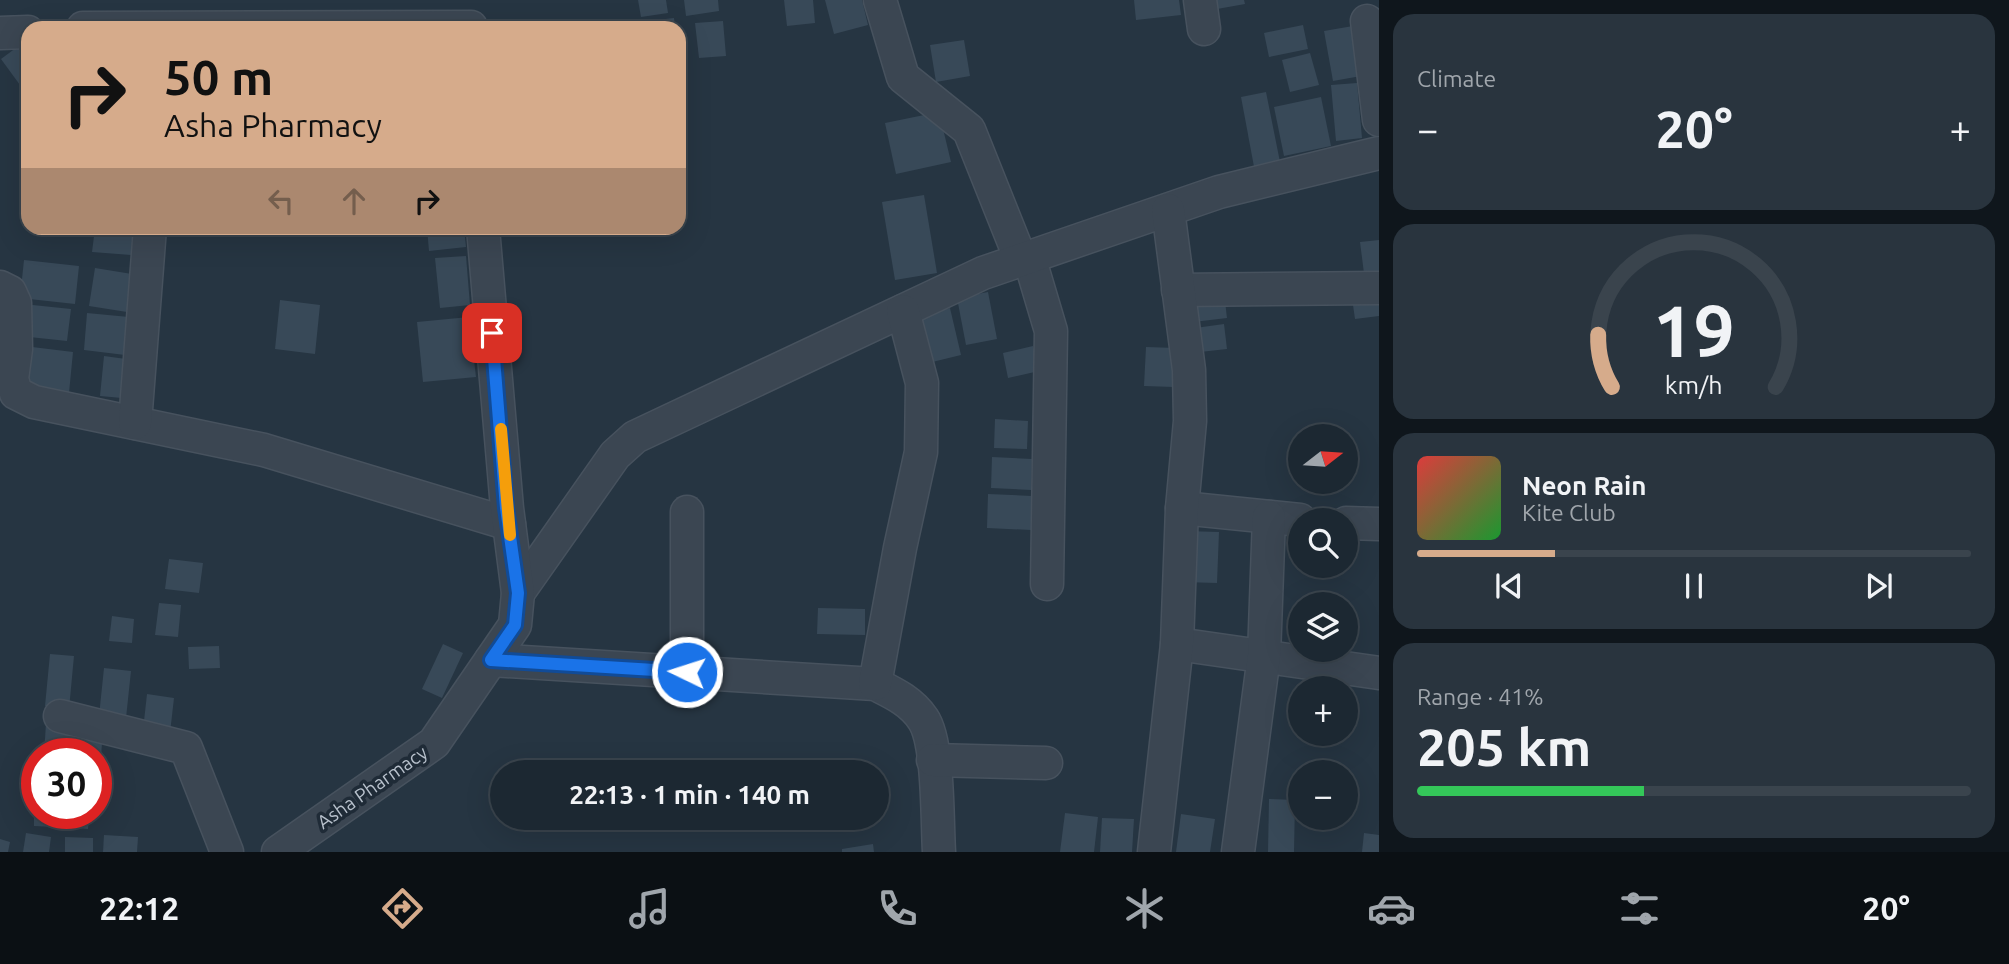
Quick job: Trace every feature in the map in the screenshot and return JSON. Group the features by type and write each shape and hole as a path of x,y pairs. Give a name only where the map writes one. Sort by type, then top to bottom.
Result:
{"street":[{"path":"880,0 903,78 968,130 1025,259 1051,331 1047,584"},
{"path":"354,21 470,18"},
{"path":"1367,21 1379,120"},
{"path":"0,33 21,32"},
{"path":"518,593 615,454 635,437 983,273 1219,192 1379,152"},
{"path":"1154,852 1177,644 1182,508 1190,398 1168,210"},
{"path":"135,423 149,235"},
{"name":"Asha Pharmacy","path":"278,852 434,743 515,625 518,593 509,524 484,235"},
{"path":"0,287 10,292 15,303 16,349 12,379 16,393 34,402 264,450 509,524"},
{"path":"1178,290 1379,288"},
{"path":"875,684 921,452 922,383 903,311"},
{"path":"1182,508 1288,519"},
{"path":"687,512 687,672"},
{"path":"1238,852 1264,656 1269,517"},
{"path":"1358,523 1379,524"},
{"path":"1177,644 1379,673"},
{"path":"491,660 875,684 903,698 924,720 932,747 939,852"},
{"path":"60,716 186,748 227,852"},
{"path":"933,760 1046,764"}],"building":[{"path":"638,0 666,0 668,13 641,17"},
{"path":"684,0 718,0 719,11 686,16"},
{"path":"784,0 813,0 815,23 787,26"},
{"path":"825,0 862,0 868,25 834,34"},
{"path":"1134,0 1179,0 1181,15 1136,20"},
{"path":"1204,0 1244,0 1245,4 1206,11"},
{"path":"674,18 674,21 648,21"},
{"path":"723,21 726,56 699,58 695,23"},
{"path":"1303,25 1308,49 1269,57 1264,33"},
{"path":"1353,26 1361,76 1333,81 1324,31"},
{"path":"964,40 970,76 936,82 930,45"},
{"path":"21,44 21,86 1,59"},
{"path":"1310,53 1319,85 1290,92 1282,60"},
{"path":"1357,83 1362,138 1336,141 1331,85"},
{"path":"1266,92 1281,167 1255,172 1241,97"},
{"path":"1321,97 1331,146 1284,156 1274,107"},
{"path":"939,112 951,162 896,174 885,123"},
{"path":"924,195 937,273 895,280 882,202"},
{"path":"94,235 133,235 131,255 92,252"},
{"path":"428,235 465,235 466,247 429,251"},
{"path":"1379,240 1379,279 1365,281 1360,242"},
{"path":"466,256 470,305 440,308 435,258"},
{"path":"24,260 79,266 75,304 20,298"},
{"path":"95,268 132,274 127,312 89,306"},
{"path":"1351,291 1379,299 1379,316 1355,319"},
{"path":"988,292 997,339 966,345 957,298"},
{"path":"1224,293 1227,318 1185,323 1182,298"},
{"path":"280,300 320,305 315,354 275,349"},
{"path":"23,304 71,309 67,341 20,336"},
{"path":"950,308 961,355 920,365 908,318"},
{"path":"87,313 129,317 125,355 84,350"},
{"path":"469,317 476,377 423,382 417,322"},
{"path":"1224,324 1227,349 1191,353 1188,329"},
{"path":"24,346 73,352 69,393 20,388"},
{"path":"1033,346 1039,371 1008,378 1003,353"},
{"path":"1146,347 1176,348 1174,387 1144,386"},
{"path":"104,356 126,359 122,398 100,396"},
{"path":"995,419 1028,421 1027,449 994,448"},
{"path":"992,457 1032,459 1031,490 991,488"},
{"path":"988,494 1032,496 1031,530 987,528"},
{"path":"1185,531 1219,532 1217,583 1183,582"},
{"path":"169,559 203,563 199,593 165,589"},
{"path":"159,603 181,605 178,637 155,635"},
{"path":"818,608 865,609 865,635 817,634"},
{"path":"112,616 134,619 132,643 109,641"},
{"path":"443,644 463,653 442,698 422,689"},
{"path":"219,646 220,668 189,669 188,647"},
{"path":"50,654 74,656 69,709 45,706"},
{"path":"104,668 131,671 126,718 99,716"},
{"path":"147,694 174,698 170,733 143,730"},
{"path":"46,723 73,724 72,738 45,738"},
{"path":"79,727 103,729 102,738 78,738"},
{"path":"1269,799 1288,800 1288,830 1294,830 1294,852 1268,852"},
{"path":"1065,813 1098,817 1094,852 1060,852"},
{"path":"1181,814 1215,819 1210,852 1176,852"},
{"path":"1102,818 1134,819 1132,852 1100,852"},
{"path":"26,833 51,837 49,852 23,852"},
{"path":"1364,833 1379,835 1379,852 1362,852"},
{"path":"104,835 138,837 137,852 103,852"},
{"path":"65,837 93,838 93,852 65,852"},
{"path":"0,839 10,842 8,852 0,852"},
{"path":"873,844 874,852 842,852 842,849"}],"slow traffic":[{"path":"501,429 510,535"}],"route":[{"path":"492,333 506,508 518,593 515,625 491,660 687,672"}]}
